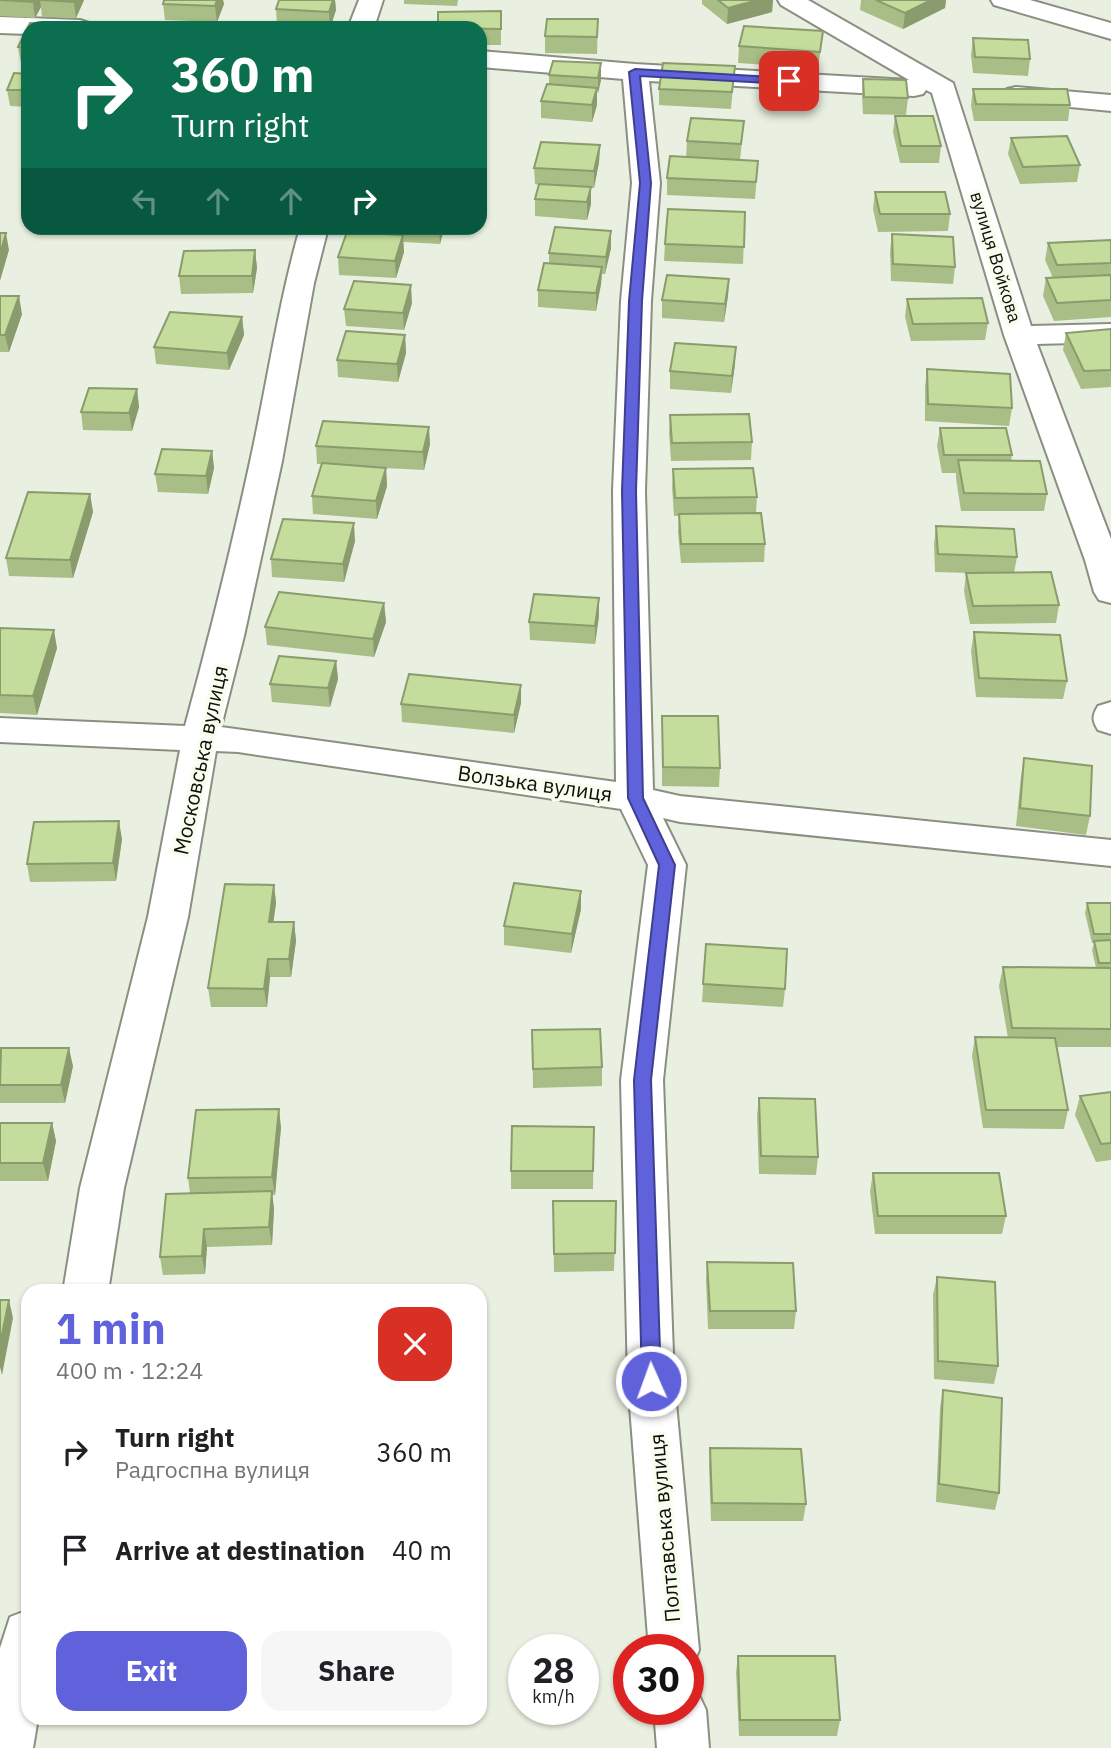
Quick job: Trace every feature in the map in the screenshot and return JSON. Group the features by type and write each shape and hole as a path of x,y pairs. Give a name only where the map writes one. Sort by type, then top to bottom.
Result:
{"street":[{"path":"364,21 371,0"},
{"path":"790,0 967,91"},
{"path":"1003,0 1111,31"},
{"path":"1,29 21,29"},
{"path":"487,60 635,72 967,91 1111,103"},
{"name":"Полтавська вулиця","path":"635,72 646,183 636,301 629,491 635,798 667,865 642,1080 651,1381 673,1634"},
{"name":"вулиця Войкова","path":"967,91 1019,335 1102,560 1111,592"},
{"name":"Московська вулиця","path":"86,1284 102,1188 168,917 200,739 227,636 265,461 299,283 312,235"},
{"path":"1019,335 1111,333"},
{"path":"1111,715 1111,722"},
{"name":"Волзька вулиця","path":"0,730 238,740 635,798 680,809 1111,853"},
{"path":"7,1748 21,1671"},
{"path":"681,1725 683,1748"}],"building":[{"path":"0,0 34,0 33,2"},
{"path":"40,0 74,0 74,2"},
{"path":"164,0 217,0 215,6 163,4"},
{"path":"279,0 333,0 329,12 276,9"},
{"path":"718,0 758,0 728,8"},
{"path":"876,0 931,0 905,13"},
{"path":"501,11 501,29 487,29 487,21 438,21 438,12"},
{"path":"547,19 598,19 597,37 545,36"},
{"path":"744,26 823,31 820,52 739,46"},
{"path":"973,38 1028,40 1030,59 975,57"},
{"path":"553,61 601,63 598,78 549,75"},
{"path":"663,63 735,66 732,92 659,89"},
{"path":"14,73 21,74 21,90 7,90"},
{"path":"863,79 906,80 908,98 864,97"},
{"path":"547,84 597,88 592,105 541,101"},
{"path":"973,89 1067,89 1070,105 976,104"},
{"path":"895,116 933,116 941,146 901,146"},
{"path":"691,118 744,121 741,144 687,141"},
{"path":"1067,136 1080,165 1023,167 1011,138"},
{"path":"541,142 600,145 594,171 534,168"},
{"path":"670,156 758,161 756,182 667,178"},
{"path":"539,184 591,187 587,202 535,199"},
{"path":"875,192 945,192 950,214 880,214"},
{"path":"668,209 745,212 744,247 665,244"},
{"path":"555,227 611,231 606,257 549,253"},
{"path":"0,233 6,233 0,254"},
{"path":"892,234 953,237 955,267 893,264"},
{"path":"346,235 403,235 395,261 338,257"},
{"path":"1111,240 1111,263 1057,265 1048,243"},
{"path":"255,250 252,276 179,276 184,251"},
{"path":"544,263 602,267 596,293 538,290"},
{"path":"667,275 729,279 725,304 662,300"},
{"path":"1111,275 1111,300 1057,303 1046,278"},
{"path":"354,281 411,285 403,313 344,309"},
{"path":"0,296 19,296 5,335 0,335"},
{"path":"982,298 988,323 913,324 907,299"},
{"path":"170,312 242,317 227,353 154,347"},
{"path":"1111,329 1111,370 1084,371 1066,333"},
{"path":"346,331 405,335 397,364 337,360"},
{"path":"675,343 736,347 732,376 670,371"},
{"path":"927,369 1010,374 1012,408 928,404"},
{"path":"89,388 137,389 129,413 81,412"},
{"path":"749,414 752,442 672,443 670,415"},
{"path":"323,421 429,427 423,452 316,446"},
{"path":"940,428 1006,428 1012,455 944,455"},
{"path":"162,449 212,451 206,476 155,474"},
{"path":"958,460 1040,461 1047,494 964,493"},
{"path":"322,463 386,468 376,501 312,496"},
{"path":"753,468 757,497 675,498 673,469"},
{"path":"28,492 90,494 70,560 6,558"},
{"path":"761,513 765,544 681,544 679,514"},
{"path":"283,519 354,523 343,564 271,559"},
{"path":"936,526 1014,529 1017,557 938,554"},
{"path":"1051,572 1059,605 973,606 966,573"},
{"path":"279,592 384,603 373,639 265,627"},
{"path":"534,594 599,598 595,626 529,622"},
{"path":"0,628 54,630 33,696 0,695"},
{"path":"974,632 1060,635 1067,681 979,678"},
{"path":"279,656 336,661 328,688 270,684"},
{"path":"409,674 521,685 514,715 401,704"},
{"path":"662,716 718,716 720,768 663,767"},
{"path":"1024,758 1092,766 1090,816 1020,808"},
{"path":"119,821 113,863 27,864 34,822"},
{"path":"514,883 581,891 572,934 504,926"},
{"path":"225,884 274,885 269,922 294,922 289,959 268,959 264,989 208,988"},
{"path":"1087,903 1111,903 1111,934 1094,934"},
{"path":"1111,940 1111,963 1099,963 1094,941"},
{"path":"706,944 787,949 785,989 703,984"},
{"path":"1003,967 1111,968 1111,1029 1012,1028"},
{"path":"600,1029 602,1067 533,1069 532,1030"},
{"path":"975,1037 1055,1038 1068,1110 986,1110"},
{"path":"1,1048 69,1048 61,1085 0,1085"},
{"path":"1111,1092 1111,1143 1101,1144 1080,1096"},
{"path":"759,1098 815,1099 818,1157 761,1156"},
{"path":"279,1109 272,1177 188,1178 196,1110"},
{"path":"0,1123 52,1123 43,1163 0,1163"},
{"path":"512,1126 594,1127 593,1171 511,1171"},
{"path":"873,1173 999,1173 1006,1216 878,1216"},
{"path":"272,1191 269,1227 204,1229 202,1256 160,1257 166,1194"},
{"path":"553,1201 616,1201 615,1253 554,1254"},
{"path":"707,1262 793,1263 796,1311 710,1311"},
{"path":"937,1277 995,1282 998,1366 938,1361"},
{"path":"0,1300 9,1300 0,1344"},
{"path":"943,1390 1002,1398 999,1493 939,1484"},
{"path":"710,1448 801,1449 806,1504 712,1503"},
{"path":"738,1656 835,1656 840,1720 740,1720"}],"route":[{"path":"651,1381 642,1080 667,865 635,798 629,491 636,301 646,183 635,72 789,81"}]}
